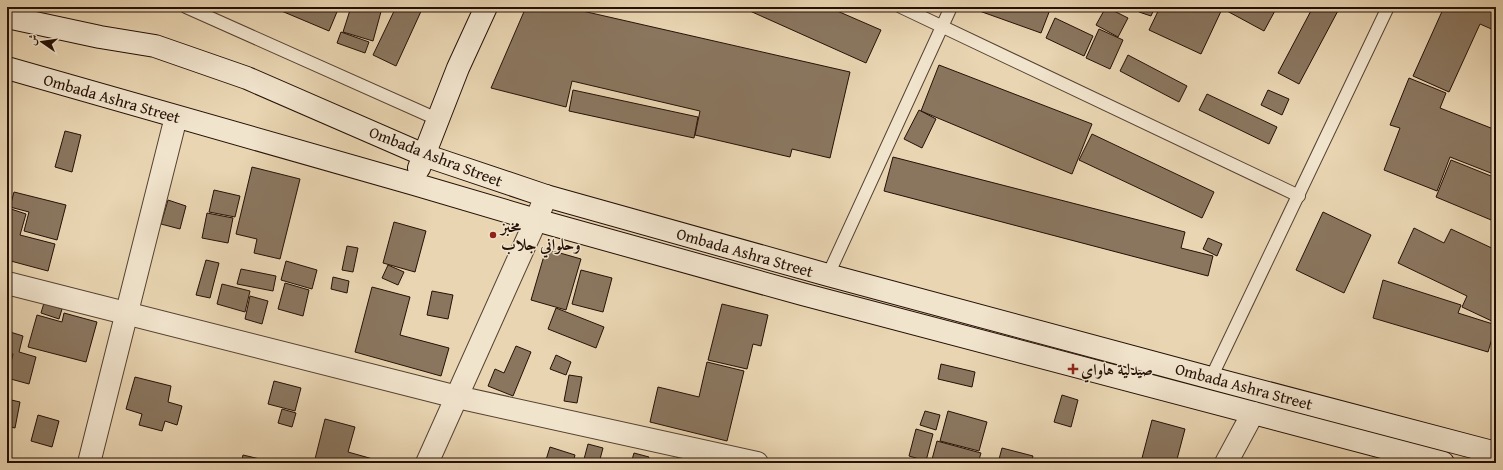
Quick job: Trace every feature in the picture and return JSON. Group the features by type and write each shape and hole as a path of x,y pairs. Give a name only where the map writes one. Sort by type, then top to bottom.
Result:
{"main road":[{"path":"414,184 437,119 458,68 486,7"},
{"name":"Ombada Ashra Street","path":"7,17 100,37 155,46 247,78 424,155 546,196 828,275 1496,453"},
{"name":"Ombada Ashra Street","path":"7,68 536,220 802,294 1443,463"},
{"path":"89,463 176,117"},
{"path":"427,463 546,196"},
{"path":"7,283 457,397 757,463"},
{"path":"1226,463 1253,413"}],"lane":[{"path":"186,7 437,119"},
{"path":"901,7 1299,196"},
{"path":"828,275 951,7"},
{"path":"1211,378 1388,7"}],"building":[{"path":"272,7 339,7 329,31"},
{"path":"351,7 382,8 373,41 343,32"},
{"path":"396,7 423,7 396,66 373,55"},
{"path":"526,7 565,7 850,72 830,158 792,149 790,157 695,135 700,111 572,81 566,107 491,88"},
{"path":"741,7 828,7 881,30 866,63"},
{"path":"971,7 1051,7 1041,33"},
{"path":"1106,7 1128,18 1118,37 1096,25"},
{"path":"1141,7 1155,7 1151,16 1139,12"},
{"path":"1160,7 1223,7 1201,54 1149,30"},
{"path":"1229,7 1277,7 1264,31 1227,11"},
{"path":"1313,7 1340,7 1299,84 1278,73"},
{"path":"1444,7 1496,7 1496,31 1480,24 1449,92 1413,76"},
{"path":"1055,18 1093,36 1084,56 1046,38"},
{"path":"1099,29 1123,40 1110,69 1086,58"},
{"path":"341,32 369,42 365,53 337,43"},
{"path":"1128,55 1187,86 1179,102 1120,71"},
{"path":"939,65 1092,124 1072,174 921,111"},
{"path":"1409,78 1446,93 1440,108 1496,130 1496,175 1450,157 1437,191 1384,170 1400,128 1390,125"},
{"path":"573,90 698,117 694,138 569,111"},
{"path":"1268,90 1289,99 1282,115 1261,105"},
{"path":"1207,94 1277,127 1269,144 1199,110"},
{"path":"919,110 936,119 922,148 904,139"},
{"path":"65,131 81,135 72,172 55,167"},
{"path":"1092,134 1214,192 1202,218 1079,160"},
{"path":"893,157 1185,232 1181,248 1213,256 1208,276 884,191"},
{"path":"1451,160 1496,178 1496,222 1436,197"},
{"path":"252,167 300,179 280,259 254,253 257,239 236,234"},
{"path":"214,190 240,196 235,217 209,212"},
{"path":"14,192 66,205 57,240 24,231 29,212 10,207"},
{"path":"168,200 186,206 180,229 161,224"},
{"path":"11,209 26,214 20,235 55,244 48,271 7,260 7,225"},
{"path":"1323,212 1371,235 1344,293 1296,270"},
{"path":"207,213 233,218 228,243 202,238"},
{"path":"394,222 426,231 415,272 383,263"},
{"path":"1414,228 1444,243 1451,229 1496,250 1496,323 1462,307 1467,296 1398,263"},
{"path":"1208,238 1222,244 1217,256 1203,249"},
{"path":"347,246 358,248 353,272 342,270"},
{"path":"546,249 581,259 566,310 531,300"},
{"path":"206,260 219,263 210,298 196,295"},
{"path":"286,261 317,270 312,289 281,280"},
{"path":"388,265 404,272 398,285 382,278"},
{"path":"241,269 276,276 273,291 237,284"},
{"path":"581,270 612,278 603,312 572,304"},
{"path":"333,277 349,281 347,293 331,289"},
{"path":"1383,280 1461,305 1458,313 1496,325 1488,352 1373,318"},
{"path":"285,283 309,290 303,316 278,309"},
{"path":"222,284 250,291 245,312 217,304"},
{"path":"372,287 410,297 400,335 449,348 441,376 355,352"},
{"path":"432,291 453,295 448,319 427,315"},
{"path":"250,296 268,301 262,324 245,319"},
{"path":"44,303 62,309 59,319 41,313"},
{"path":"722,304 768,315 761,346 753,344 747,369 708,360"},
{"path":"556,308 604,327 596,348 548,329"},
{"path":"64,313 97,322 86,362 28,347 37,315 62,322"},
{"path":"7,331 23,336 19,352 36,357 29,384 7,378 13,354 7,352"},
{"path":"516,346 531,352 513,396 488,386 495,369 504,373"},
{"path":"556,355 571,362 566,375 550,369"},
{"path":"707,362 744,371 727,441 650,422 658,387 699,397"},
{"path":"941,364 975,372 972,387 938,379"},
{"path":"569,375 582,377 577,403 564,401"},
{"path":"135,377 171,386 168,402 182,406 177,425 165,421 162,431 139,425 142,414 126,409"},
{"path":"274,381 301,388 295,411 268,404"},
{"path":"1062,395 1078,400 1071,427 1054,422"},
{"path":"7,399 20,402 15,428 7,426"},
{"path":"282,409 296,413 292,427 278,423"},
{"path":"925,411 940,415 936,430 920,425"},
{"path":"948,411 987,422 979,451 940,441"},
{"path":"38,415 59,421 52,447 31,441"},
{"path":"325,419 355,427 348,452 380,461 379,463 314,463"},
{"path":"1152,420 1185,429 1176,463 1141,462"},
{"path":"916,429 933,434 926,461 909,456"},
{"path":"937,441 981,453 978,463 965,461 964,463 931,463"},
{"path":"588,444 603,448 599,463 583,463"},
{"path":"550,447 575,455 573,463 545,463"},
{"path":"1002,448 1033,456 1031,463 998,463"},
{"path":"679,450 693,453 691,463 676,463"},
{"path":"634,453 649,457 647,463 631,463"},
{"path":"243,455 264,460 263,463 241,463"},
{"path":"192,460 205,463 191,463"}],"place":[{"name":"مخبز وحلواني جلاب","path":"493,235"},
{"name":"صيدلية هاواي","path":"1073,369"}]}
